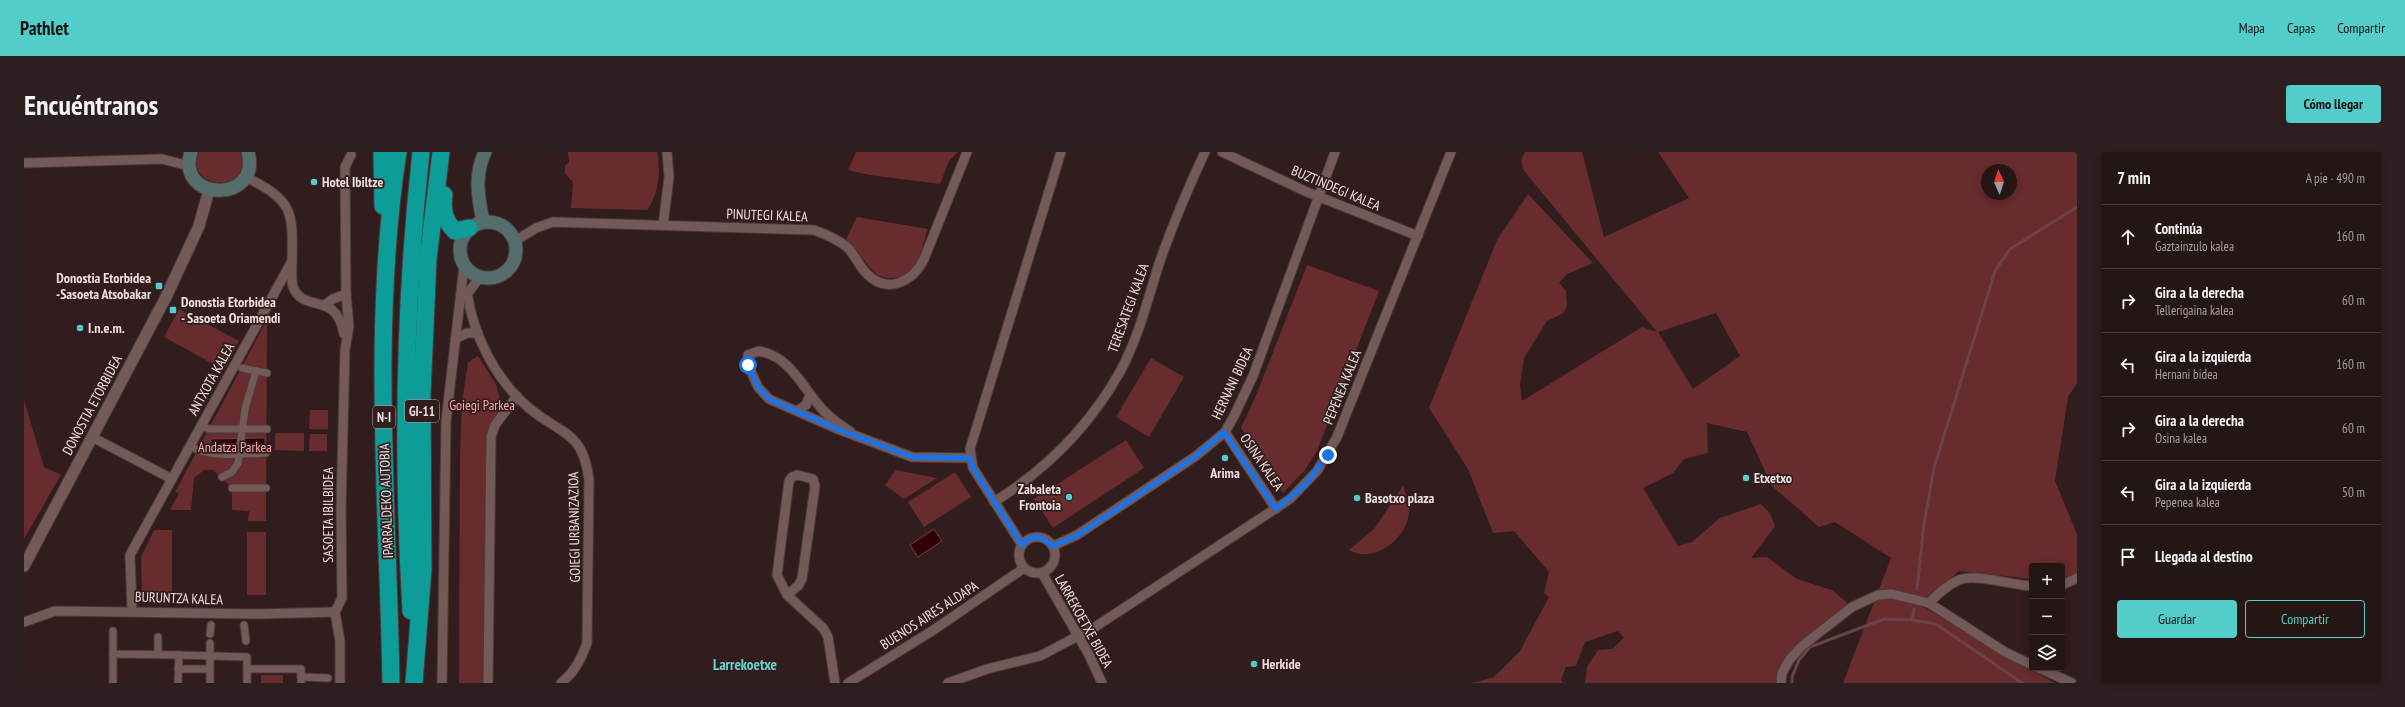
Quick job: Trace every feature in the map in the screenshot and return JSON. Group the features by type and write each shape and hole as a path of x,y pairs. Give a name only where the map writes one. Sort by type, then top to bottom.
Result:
{"highway":[{"path":"382,152 384,332"},
{"path":"383,210 389,152"},
{"name":"IPARRALDEKO AUTOBIA","path":"391,683 383,400 384,332 389,230 398,152"},
{"name":"N-I","path":"414,677 408,564 405,404 409,286 421,152"},
{"name":"GI-11","path":"414,677 423,569 422,394 428,259 441,152"},
{"path":"448,152 442,209 448,224 455,231 476,225"}],"main road":[{"path":"191,152 189,166 193,177 199,185 209,190 222,192 237,186 246,177 249,168 249,152"},
{"path":"476,225 477,184 480,164 485,152"},
{"path":"499,223 512,233 515,241 515,258 505,272 489,278 480,277 464,266 459,251 462,239 476,225 499,223"}],"street":[{"path":"663,225 669,178 667,152"},
{"name":"PINUTEGI KALEA","path":"515,241 536,228 553,222 814,230 830,236 846,246 859,261 867,274 878,282 888,284 903,283 918,271 924,259 967,152"},
{"path":"1022,545 973,468 970,458 971,446 1061,152"},
{"name":"TERESATEGI KALEA","path":"994,502 1034,475 1056,454 1102,401 1121,368 1138,330 1167,239 1181,203 1205,152"},
{"name":"BUZTINDEGI KALEA","path":"1222,152 1319,197 1418,236"},
{"name":"HERNANI BIDEA","path":"1053,546 1078,535 1201,452 1224,432 1234,416 1253,376 1335,152"},
{"name":"PEPENEA KALEA","path":"948,683 987,669 1040,656 1079,636 1276,509 1305,485 1328,455 1451,152"},
{"name":"SASOETA IBILBIDEA","path":"335,612 342,598 341,508 346,346 349,326 346,294 345,167 351,155"},
{"path":"24,163 162,159 189,166"},
{"path":"246,177 277,194 285,203 290,213 293,287 300,296 315,304 326,304 333,299 346,294"},
{"name":"DONOSTIA ETORBIDEA","path":"24,566 169,290 199,226 209,190"},
{"name":"ANTXOTA KALEA","path":"132,611 130,555 292,261"},
{"path":"442,683 444,637 443,475 448,391 464,266"},
{"path":"455,340 461,305 467,292 480,277"},
{"name":"GOIEGI URBANIZAZIOA","path":"467,292 470,312 478,333 496,370 529,408 564,430 576,442 587,463 589,480 587,643 580,662 572,674 561,683"},
{"name":"SASOETA IBILBIDEA","path":"326,304 334,310 342,323 346,346"},
{"path":"455,340 467,333 478,333"},
{"path":"851,432 836,422 810,395 800,378 780,359 759,351 748,355 748,365 763,394 769,399 912,457 970,458"},
{"path":"242,368 267,372"},
{"path":"222,477 232,472 238,463 242,429 256,371"},
{"path":"797,411 806,405 810,395"},
{"path":"488,683 491,437 495,425 517,396"},
{"path":"201,426 209,429 266,429"},
{"name":"OSINA KALEA","path":"1224,432 1276,509"},
{"path":"92,436 172,479"},
{"path":"190,446 197,451 239,455 266,453"},
{"path":"787,595 798,586 802,579 815,486 813,479 797,475 792,477 790,481 777,575 787,595 823,628 828,637 835,683"},
{"path":"232,488 266,488"},
{"path":"1040,537 1053,546 1055,556 1054,562 1047,570 1042,573 1035,573 1024,568 1019,557 1022,545 1030,538 1040,537"},
{"name":"BUENOS AIRES ALDAPA","path":"848,683 932,631 1024,568"},
{"name":"LARREKOETXE BIDEA","path":"1042,573 1079,636 1102,683"},
{"path":"1929,603 1945,588 1960,579 1978,578 2029,586"},
{"path":"2065,584 2077,578"},
{"path":"1780,683 1782,673 1790,659 1802,646 1852,606 1866,598 1878,595 1892,594 1929,603 2005,652 2029,664"},
{"name":"BURUNTZA KALEA","path":"24,622 55,611 258,614 335,612"},
{"path":"335,612 340,641 340,683"},
{"path":"210,625 210,634"},
{"path":"244,625 246,641"},
{"path":"113,631 113,683"},
{"path":"158,637 158,654"},
{"path":"210,643 210,683"},
{"path":"113,654 247,657 247,683"},
{"path":"178,683 179,655"},
{"path":"178,669 210,669"},
{"path":"247,669 301,669 301,680 328,678"},
{"path":"2046,671 2072,683"}],"green space":[{"path":"199,152 240,152 242,166 238,176 230,181 219,183 209,180 200,174 197,165"},
{"path":"568,152 657,152 659,167 658,182 654,197 647,210 571,208 573,182 565,174 565,166 569,162"},
{"path":"856,152 958,152 949,161 940,184 870,175 848,170"},
{"path":"1525,152 1582,152 1604,237 1689,198 1658,152 2077,152 2077,383 2068,397 2055,481 2077,534 2077,573 2065,579 2065,563 2029,563 2029,579 1959,571 1922,606 2029,668 2029,671 2034,671 2055,683 1843,683 1891,558 1835,522 1819,527 1772,486 1747,432 1707,423 1708,453 1684,459 1673,473 1643,488 1678,546 1692,542 1720,518 1761,504 1770,513 1775,526 1751,558 1767,557 1797,579 1832,590 1852,607 1802,646 1777,683 1585,683 1587,667 1598,650 1612,649 1624,638 1618,631 1585,642 1576,666 1566,667 1561,680 1563,683 1472,683 1494,677 1520,651 1549,597 1544,593 1549,572 1514,531 1493,533 1468,469 1429,408 1497,240 1528,194 1593,263 1567,274 1559,283 1566,291 1567,305 1564,313 1547,321 1524,358 1520,385 1522,401 1642,327 1657,332 1527,174 1522,165 1522,159","holes":["1716,313 1740,356 1693,389 1658,332"]},
{"path":"857,217 928,229 917,261 913,268 900,277 891,278 886,278 874,272 857,251 845,241"},
{"path":"1307,265 1379,291 1317,451 1305,470 1283,493 1241,428 1257,393"},
{"path":"179,309 239,341 224,370 164,337"},
{"name":"Andatza Parkea","path":"267,320 266,521 248,521 249,511 232,510 232,488 213,470 204,470 194,478 191,510 170,510 179,493 175,492"},
{"name":"Goiegi Parkea","path":"478,356 496,384 503,412 493,424 487,683 459,683 460,453 462,402 468,362"},
{"path":"1151,358 1184,377 1149,437 1116,417"},
{"path":"24,400 44,467 61,475 24,539"},
{"path":"310,410 328,410 328,429 309,429"},
{"path":"275,433 304,433 304,451 275,450"},
{"path":"310,434 327,434 327,451 309,451"},
{"path":"1126,440 1144,468 1053,528 1034,499"},
{"path":"896,470 937,478 904,499 885,485"},
{"path":"955,472 971,497 924,527 908,502"},
{"path":"1403,486 1408,501 1409,511 1407,521 1397,539 1379,551 1369,554 1359,554 1349,550 1374,529"},
{"path":"154,530 172,530 172,595 142,594 141,557"},
{"path":"247,532 266,532 266,595 247,595"},
{"path":"261,675 283,675 283,683 261,683"}],"shaded area":[{"path":"265,438 265,447 211,446 211,439"},
{"path":"934,529 942,541 918,557 910,545"}],"waterway":[{"path":"1917,589 1924,524 1934,468 1995,271 2010,249 2077,207"},
{"path":"1912,620 1914,609"},
{"path":"1792,683 1792,677 1799,660 1810,647 1884,619 1912,620 1936,624 2022,683"}],"place":[{"name":"Hotel Ibiltze","path":"314,182"},
{"name":"Donostia Etorbidea -Sasoeta Atsobakar","path":"159,286"},
{"name":"Donostia Etorbidea - Sasoeta Oriamendi","path":"173,310"},
{"name":"I.n.e.m.","path":"80,328"},
{"name":"Arima","path":"1225,458"},
{"name":"Etxetxo","path":"1746,478"},
{"name":"Zabaleta Frontoia","path":"1069,497"},
{"name":"Basotxo plaza","path":"1357,498"},
{"name":"Herkide","path":"1254,664"}],"district":[{"name":"Larrekoetxe","path":"745,665"}],"route":[{"path":"748,365 758,387 769,399 835,428 851,432 896,452 912,457 934,459 970,458 973,468 1022,545 1030,538 1040,537 1045,539 1053,546 1078,535 1196,456 1212,444 1224,432 1231,440 1276,509 1290,499 1305,485 1328,455"}]}
